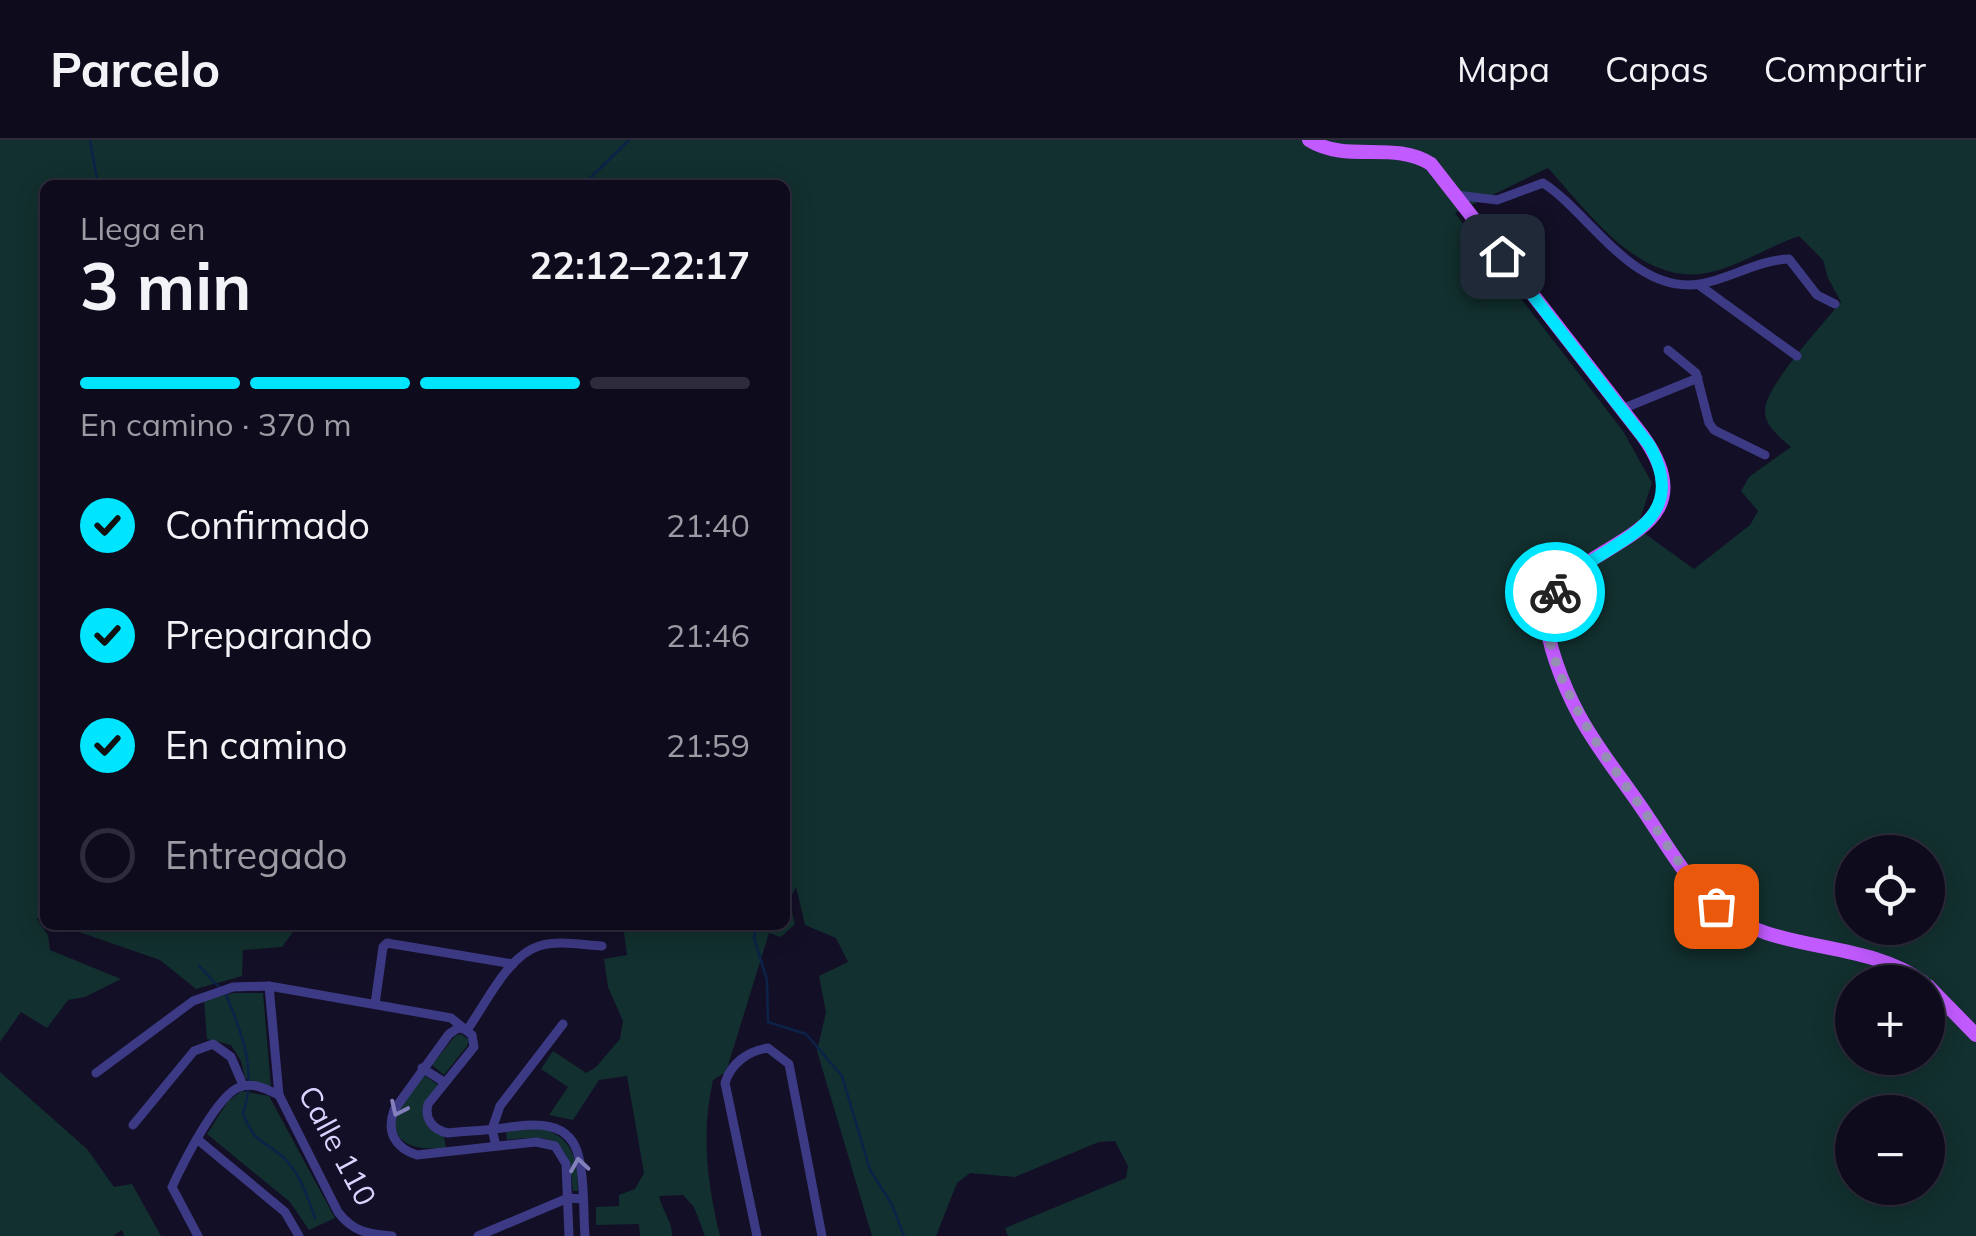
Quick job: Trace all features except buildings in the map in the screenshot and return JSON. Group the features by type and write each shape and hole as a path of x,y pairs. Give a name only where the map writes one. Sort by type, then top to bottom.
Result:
{"main road":[{"path":"1309,140 1334,152 1394,149 1414,154 1436,169 1656,458 1662,479 1660,500 1645,525 1569,577 1550,602 1548,631 1580,717 1692,880 1716,906 1736,919 1774,935 1891,965"},
{"path":"1945,1004 1976,1035"}],"street":[{"path":"1456,195 1497,200 1542,184 1646,273 1699,284 1797,356"},
{"path":"1699,284 1784,259 1796,264 1817,294 1834,304"},
{"path":"1668,350 1691,367 1698,378 1714,430 1765,455"},
{"path":"1622,410 1698,378"},
{"path":"374,1004 384,945 391,943 514,964"},
{"path":"468,1030 514,964 528,951 549,944 602,946"},
{"path":"96,1073 193,1001 232,987 269,986 443,1016 460,1022 472,1034 474,1048 428,1104 427,1116 434,1128 448,1132 538,1123 554,1126 566,1134 576,1146 580,1161 585,1236"},
{"name":"Calle 110","path":"269,986 279,1095 338,1212 350,1227 392,1236"},
{"path":"496,1146 492,1129 500,1106 563,1024"},
{"path":"468,1030 453,1030 422,1068 390,1120 390,1130 399,1146 417,1155 536,1142 555,1146 566,1164 569,1236"},
{"path":"133,1125 203,1046 213,1044 232,1056 243,1085"},
{"path":"757,1236 725,1084 733,1068 754,1050 768,1048 788,1064 822,1236"},
{"path":"422,1068 444,1082"},
{"path":"198,1236 172,1187 198,1139 232,1090 243,1085 258,1086 279,1095"},
{"path":"448,1132 450,1152"},
{"path":"198,1139 284,1212 299,1236"},
{"path":"478,1236 568,1198 583,1198"}],"green space":[{"path":"0,140 1976,140 1976,1236 1008,1236 1005,1228 1126,1178 1128,1166 1115,1141 1099,1142 1015,1177 970,1173 957,1183 936,1236 872,1236 817,1051 826,1012 819,976 848,962 836,938 805,925 796,887 790,898 790,180 40,180 40,919 36,918 40,930 48,935 50,950 121,979 85,997 68,1000 47,1028 21,1012 0,1042","holes":["1548,168 1601,227 1644,261 1667,271 1692,274 1739,263 1799,236 1823,260 1841,302 1785,370 1768,399 1767,421 1791,447 1749,477 1741,491 1758,511 1750,525 1694,569 1637,528 1652,483 1623,431 1455,213"]},
{"path":"73,930 294,930 282,947 243,950 242,976 196,989 160,960"},
{"path":"624,930 789,930 781,937 769,933 726,1072 713,1080 707,1158 720,1236 705,1236 694,1207 683,1195 659,1196 672,1236 640,1236 639,1224 596,1225 596,1207 619,1206 619,1195 635,1189 644,1173 627,1076 599,1080 573,1120 549,1115 568,1087 541,1069 553,1051 586,1073 620,1039 623,1021 608,987 604,959 627,955"},
{"path":"233,993 263,993 271,1088 245,1078 231,1045 207,1039 204,1000"},
{"path":"461,1034 469,1040 467,1046 444,1075 432,1065 455,1036"},
{"path":"0,1072 87,1149 114,1187 132,1184 161,1236 124,1236 122,1230 113,1236 0,1236"},
{"path":"424,1075 438,1085 426,1107 425,1120 444,1136 446,1148 410,1145 398,1135 395,1126 401,1105"},
{"path":"242,1091 269,1096 335,1218 309,1230 290,1202 207,1134 228,1101"},
{"path":"539,1127 559,1137 571,1151 578,1191 573,1191 568,1161 557,1144 537,1138 507,1140 506,1130"}],"waterway":[{"path":"90,140 97,180"},
{"path":"588,180 629,140"},
{"path":"756,930 754,938 767,980 768,1022 806,1034 842,1076 870,1170 891,1203 904,1236"},
{"path":"199,966 219,987"},
{"path":"225,992 242,1036 248,1067 243,1113 247,1124 256,1137 291,1166 304,1187 315,1218"}],"way so far":[{"path":"1555,592 1547,612 1548,631 1580,717 1684,869 1716,906"}],"route":[{"path":"1502,256 1650,446 1662,479 1660,500 1652,518 1569,577 1555,592"}]}
